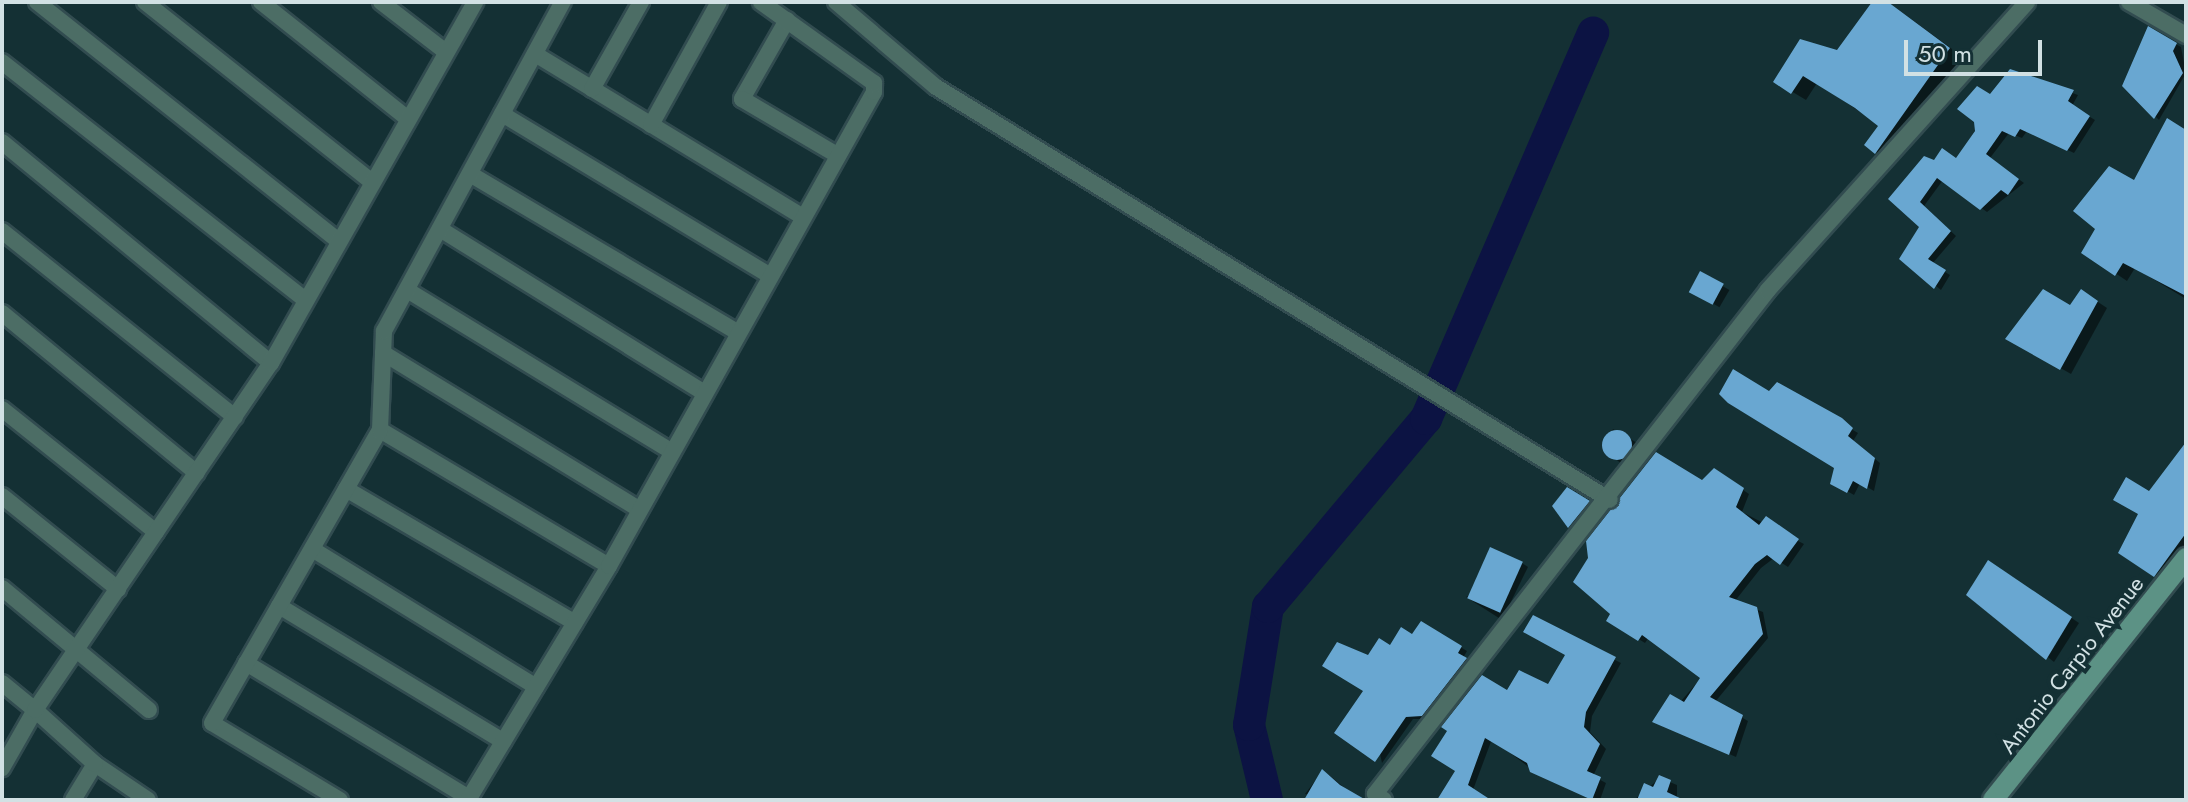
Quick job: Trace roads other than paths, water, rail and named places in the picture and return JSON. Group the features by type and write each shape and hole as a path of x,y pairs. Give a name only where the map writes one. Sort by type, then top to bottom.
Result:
{"street":[{"path":"37,2 339,241"},
{"path":"145,2 372,182"},
{"path":"261,2 407,118"},
{"path":"381,2 446,52"},
{"path":"2,768 35,710 271,363 475,2"},
{"path":"340,800 212,723 380,430 384,331 563,2"},
{"path":"592,89 641,2"},
{"path":"651,125 719,2"},
{"path":"246,663 468,799 609,566 874,83 761,2"},
{"path":"836,2 936,87 1413,384 1457,406 1610,500"},
{"path":"1384,800 1375,794 1610,500 1768,290 2027,2"},
{"path":"2129,2 2186,35"},
{"path":"787,20 742,99 837,155"},
{"path":"535,54 801,216"},
{"path":"2,62 306,300"},
{"path":"502,114 769,275"},
{"path":"2,142 271,363"},
{"path":"470,174 737,332"},
{"path":"440,229 704,393"},
{"path":"2,231 235,417"},
{"path":"407,290 672,452"},
{"path":"2,313 197,473"},
{"path":"383,353 640,510"},
{"path":"2,409 156,532"},
{"path":"380,430 609,566"},
{"path":"346,489 575,623"},
{"path":"2,496 118,589"},
{"path":"312,549 536,687"},
{"name":"Antonio Carpio Avenue","path":"1993,800 2186,558"},
{"path":"2,588 149,710"},
{"path":"279,606 503,741"},
{"path":"2,683 95,764 148,800"},
{"path":"73,800 95,764"}],"waterway":[{"path":"1267,800 1249,725 1268,607 1426,419 1593,33"}]}
